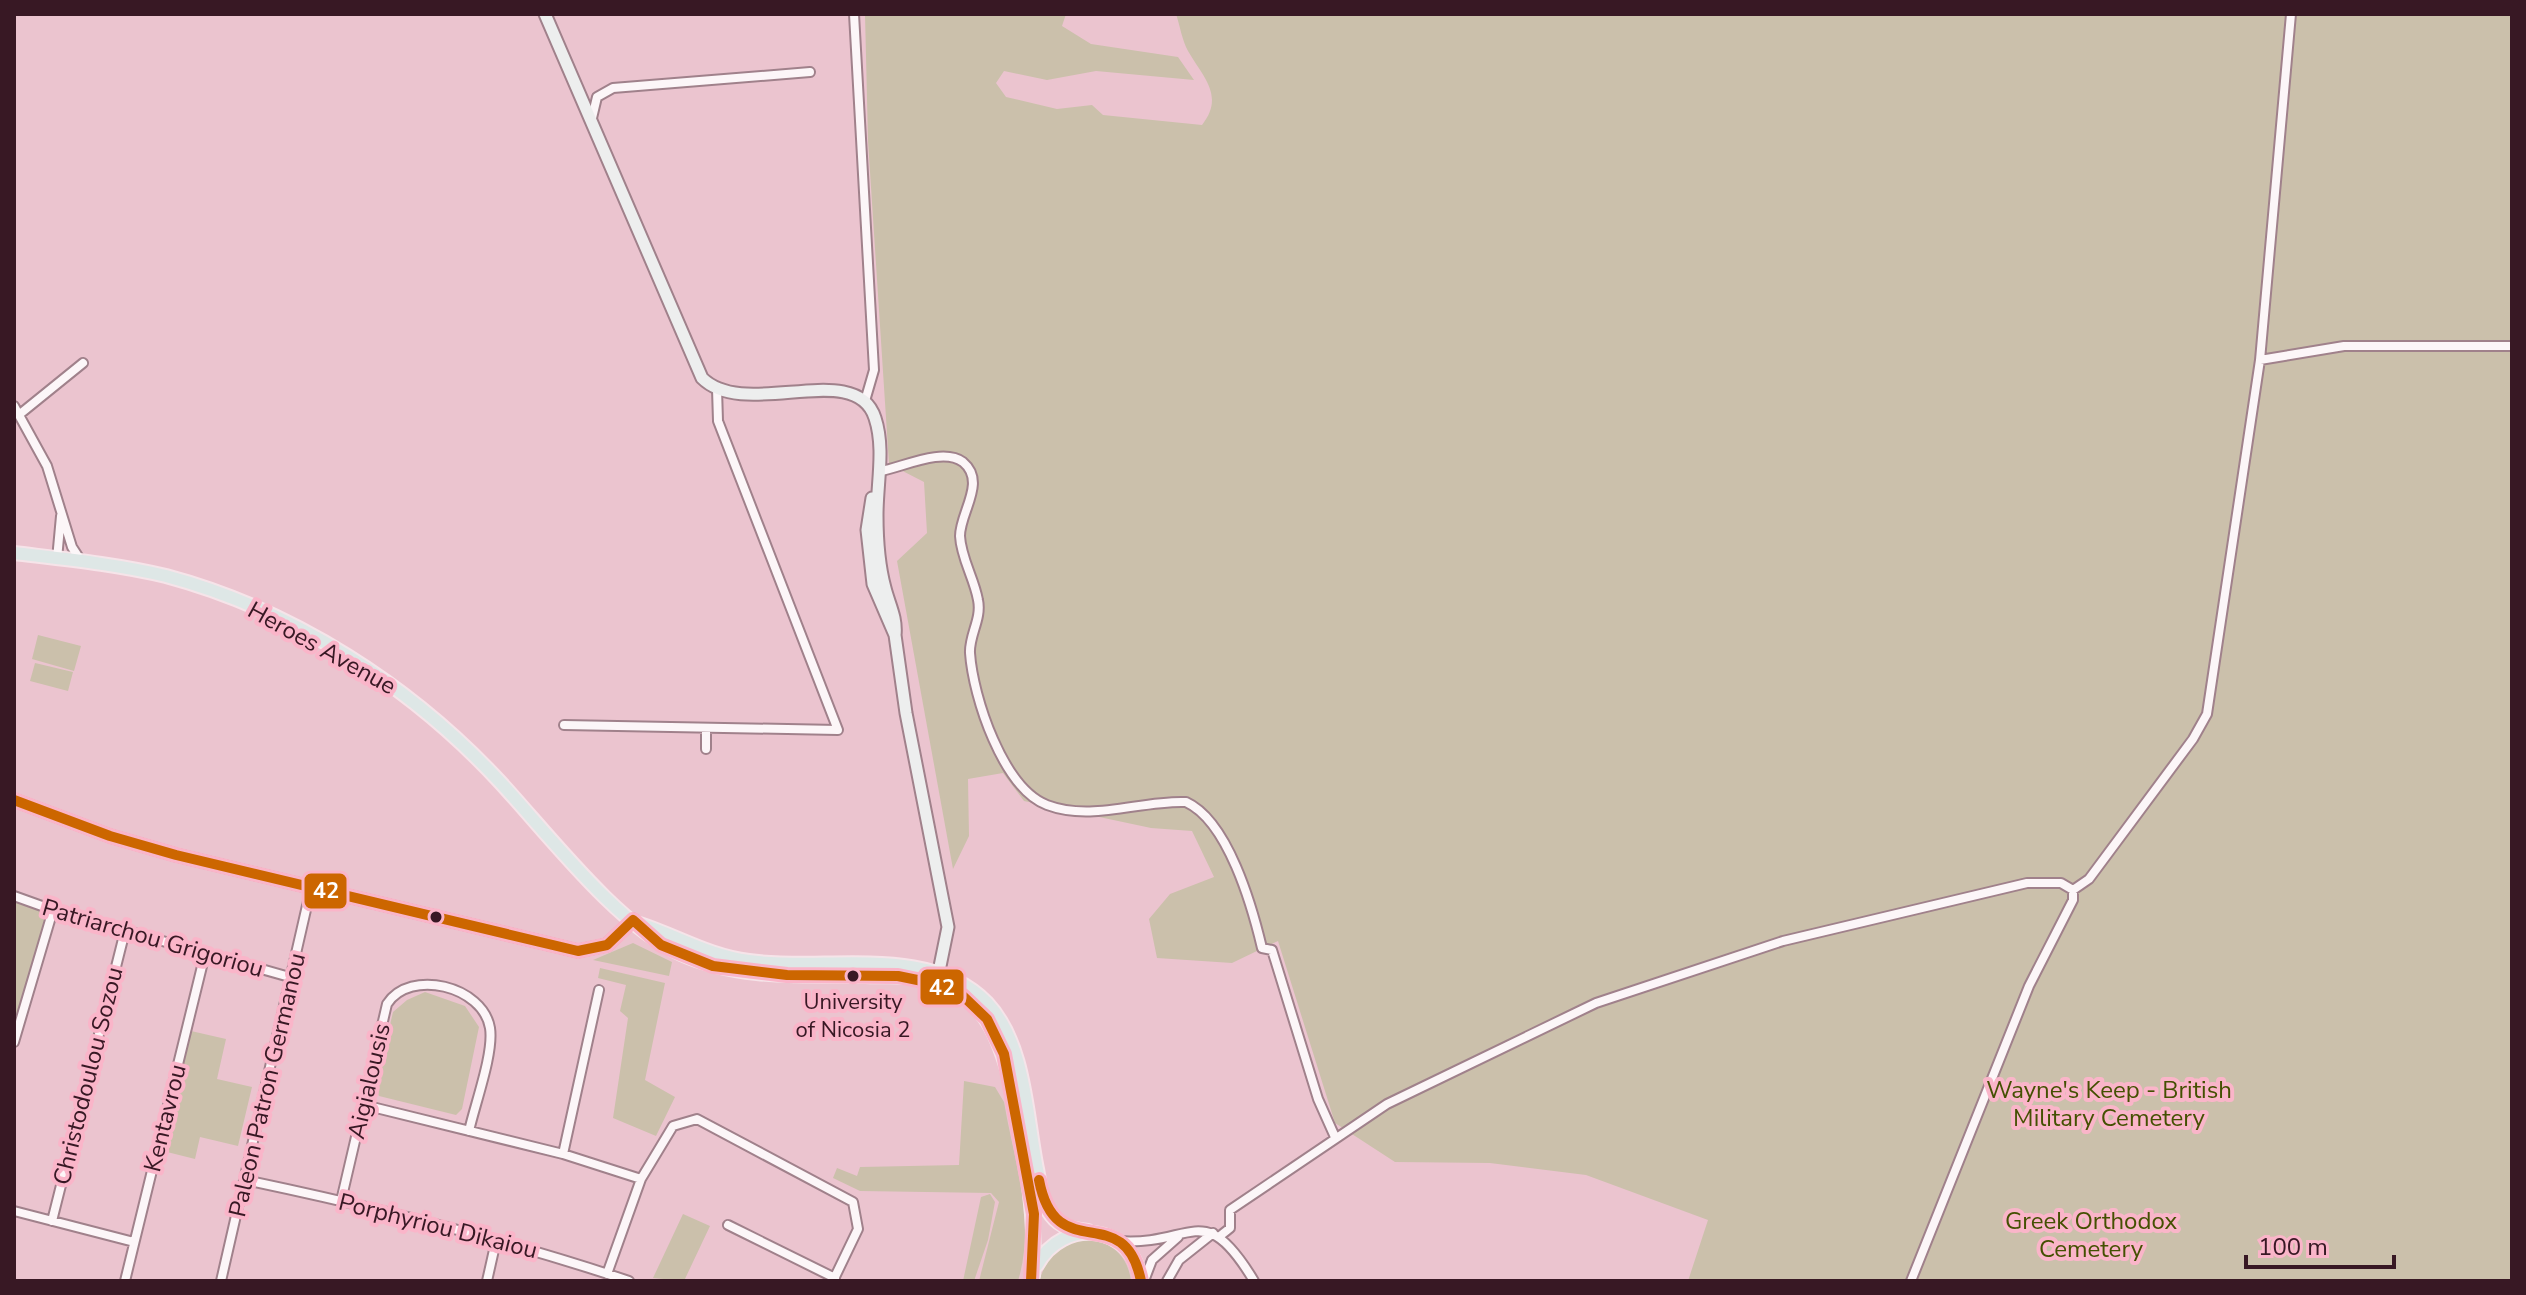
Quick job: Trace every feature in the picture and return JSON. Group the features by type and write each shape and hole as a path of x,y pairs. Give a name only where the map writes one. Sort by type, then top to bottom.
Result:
{"main road":[{"name":"Heroes Avenue","path":"14,553 161,575 220,595 298,630 383,678 457,738 609,900 635,922 700,949 749,961 902,966 966,986 987,1003 1006,1032 1017,1065 1046,1207 1066,1228 1104,1233 1118,1241"},
{"name":"Heroes Avenue","path":"938,977 968,1000 990,1024 1001,1046 1033,1204 1032,1278"},
{"path":"1032,1278 1042,1256 1057,1240 1088,1231"},
{"path":"1118,1241 1135,1260 1142,1281"}],"street":[{"path":"545,14 697,370 717,389 747,395 837,390 852,393 865,401 876,421 881,471 877,516 884,584 896,623 906,713 948,927 938,977"},
{"path":"854,14 874,370 865,401"},
{"path":"2073,890 2089,879 2193,739 2207,714 2260,360 2291,14"},
{"path":"592,118 597,97 613,88 810,72"},
{"path":"2260,360 2344,346 2512,346"},
{"path":"20,414 83,363"},
{"path":"564,725 838,730 718,421 717,389"},
{"path":"14,406 47,466 72,547 82,562"},
{"path":"878,452 867,530 873,584 895,635"},
{"path":"881,471 951,456 965,463 971,475 974,489 960,534 979,610 970,650 974,678 996,742 1026,792 1047,805 1071,810 1186,802 1212,823 1244,888 1262,948 1272,950 1303,1056 1335,1137"},
{"path":"57,559 61,507"},
{"path":"706,729 706,749"},
{"path":"14,800 110,836 311,888 578,951 607,945 635,922"},
{"path":"1167,1281 1179,1260 1230,1228 1230,1210 1335,1137 1387,1104 1596,1003 1783,941 2027,883 2061,883 2073,890"},
{"name":"Paleon Patron Germanou","path":"221,1281 293,978 311,888"},
{"path":"1911,1281 2029,986 2073,900 2073,890"},
{"name":"Patriarchou Grigoriou","path":"14,896 53,910 293,978"},
{"path":"14,1042 53,910"},
{"name":"Christodoulou Sozou","path":"52,1221 125,931"},
{"name":"Kentavrou","path":"125,1281 205,954"},
{"name":"Aigialousis","path":"341,1201 387,1004 401,989 430,985 475,1000 490,1026 469,1131"},
{"path":"563,1154 599,990"},
{"path":"364,1105 563,1154 641,1179"},
{"path":"607,1274 641,1179 677,1122 703,1120 853,1202 858,1229 834,1279 728,1225"},
{"name":"Porphyriou Dikaiou","path":"245,1180 496,1241 629,1281"},
{"path":"14,1211 134,1242"},
{"path":"1142,1281 1152,1260 1181,1234"},
{"path":"1118,1241 1144,1243 1181,1234 1216,1235 1229,1242 1254,1281"},
{"path":"487,1281 496,1241"}],"green space":[{"path":"865,14 1066,14 1062,26 1091,44 1178,57 1194,80 1096,71 1047,80 1004,71 996,83 1006,97 1057,109 1092,105 1103,115 1202,125 1209,115 1212,96 1186,47 1176,14 2512,14 2512,1281 1688,1281 1708,1220 1586,1175 1490,1163 1395,1162 1335,1123 1278,941 1232,963 1157,958 1149,919 1170,894 1214,877 1192,831 1151,828 1024,801 1003,773 968,779 969,836 953,869 897,561 927,533 924,482 889,464 868,141"},
{"path":"38,635 81,646 74,671 32,659"},
{"path":"35,663 73,672 68,691 30,681"},
{"path":"14,898 53,910 14,1029"},
{"path":"633,943 672,962 669,976 593,960"},
{"path":"600,968 665,983 645,1080 675,1097 656,1136 613,1118 628,1018 620,1011 626,985 598,978"},
{"path":"425,992 465,1006 479,1027 462,1109 456,1115 379,1096 375,1089 393,1012 407,1000"},
{"path":"191,1031 226,1039 217,1079 252,1087 238,1146 200,1137 195,1159 163,1151"},
{"path":"964,1081 995,1087 1004,1102 1024,1214 1023,1259 1018,1281 979,1281 999,1202 991,1193 860,1191 833,1178 837,1168 857,1176 860,1167 959,1165"},
{"path":"990,1194 995,1202 988,1240 974,1281 963,1281 981,1197"},
{"path":"683,1214 710,1226 684,1281 653,1278"},
{"path":"1087,1239 1104,1243 1117,1252 1126,1264 1131,1281 1039,1281 1056,1252 1070,1243"}],"transit line":[{"name":"42","path":"14,800 110,836 176,855 578,951 607,945 633,920 661,945 713,966 787,975 898,976 932,983 963,996 987,1019 1004,1054 1034,1214 1031,1281"},
{"name":"42","path":"1039,1180 1048,1206 1060,1222 1120,1242 1132,1256 1141,1281"}],"place":[{"name":"University of Nicosia 2","path":"853,976"}],"park label":[{"name":"Wayne's Keep - British Military Cemetery","path":"2109,1104"},
{"name":"Greek Orthodox Cemetery","path":"2091,1235"}]}
